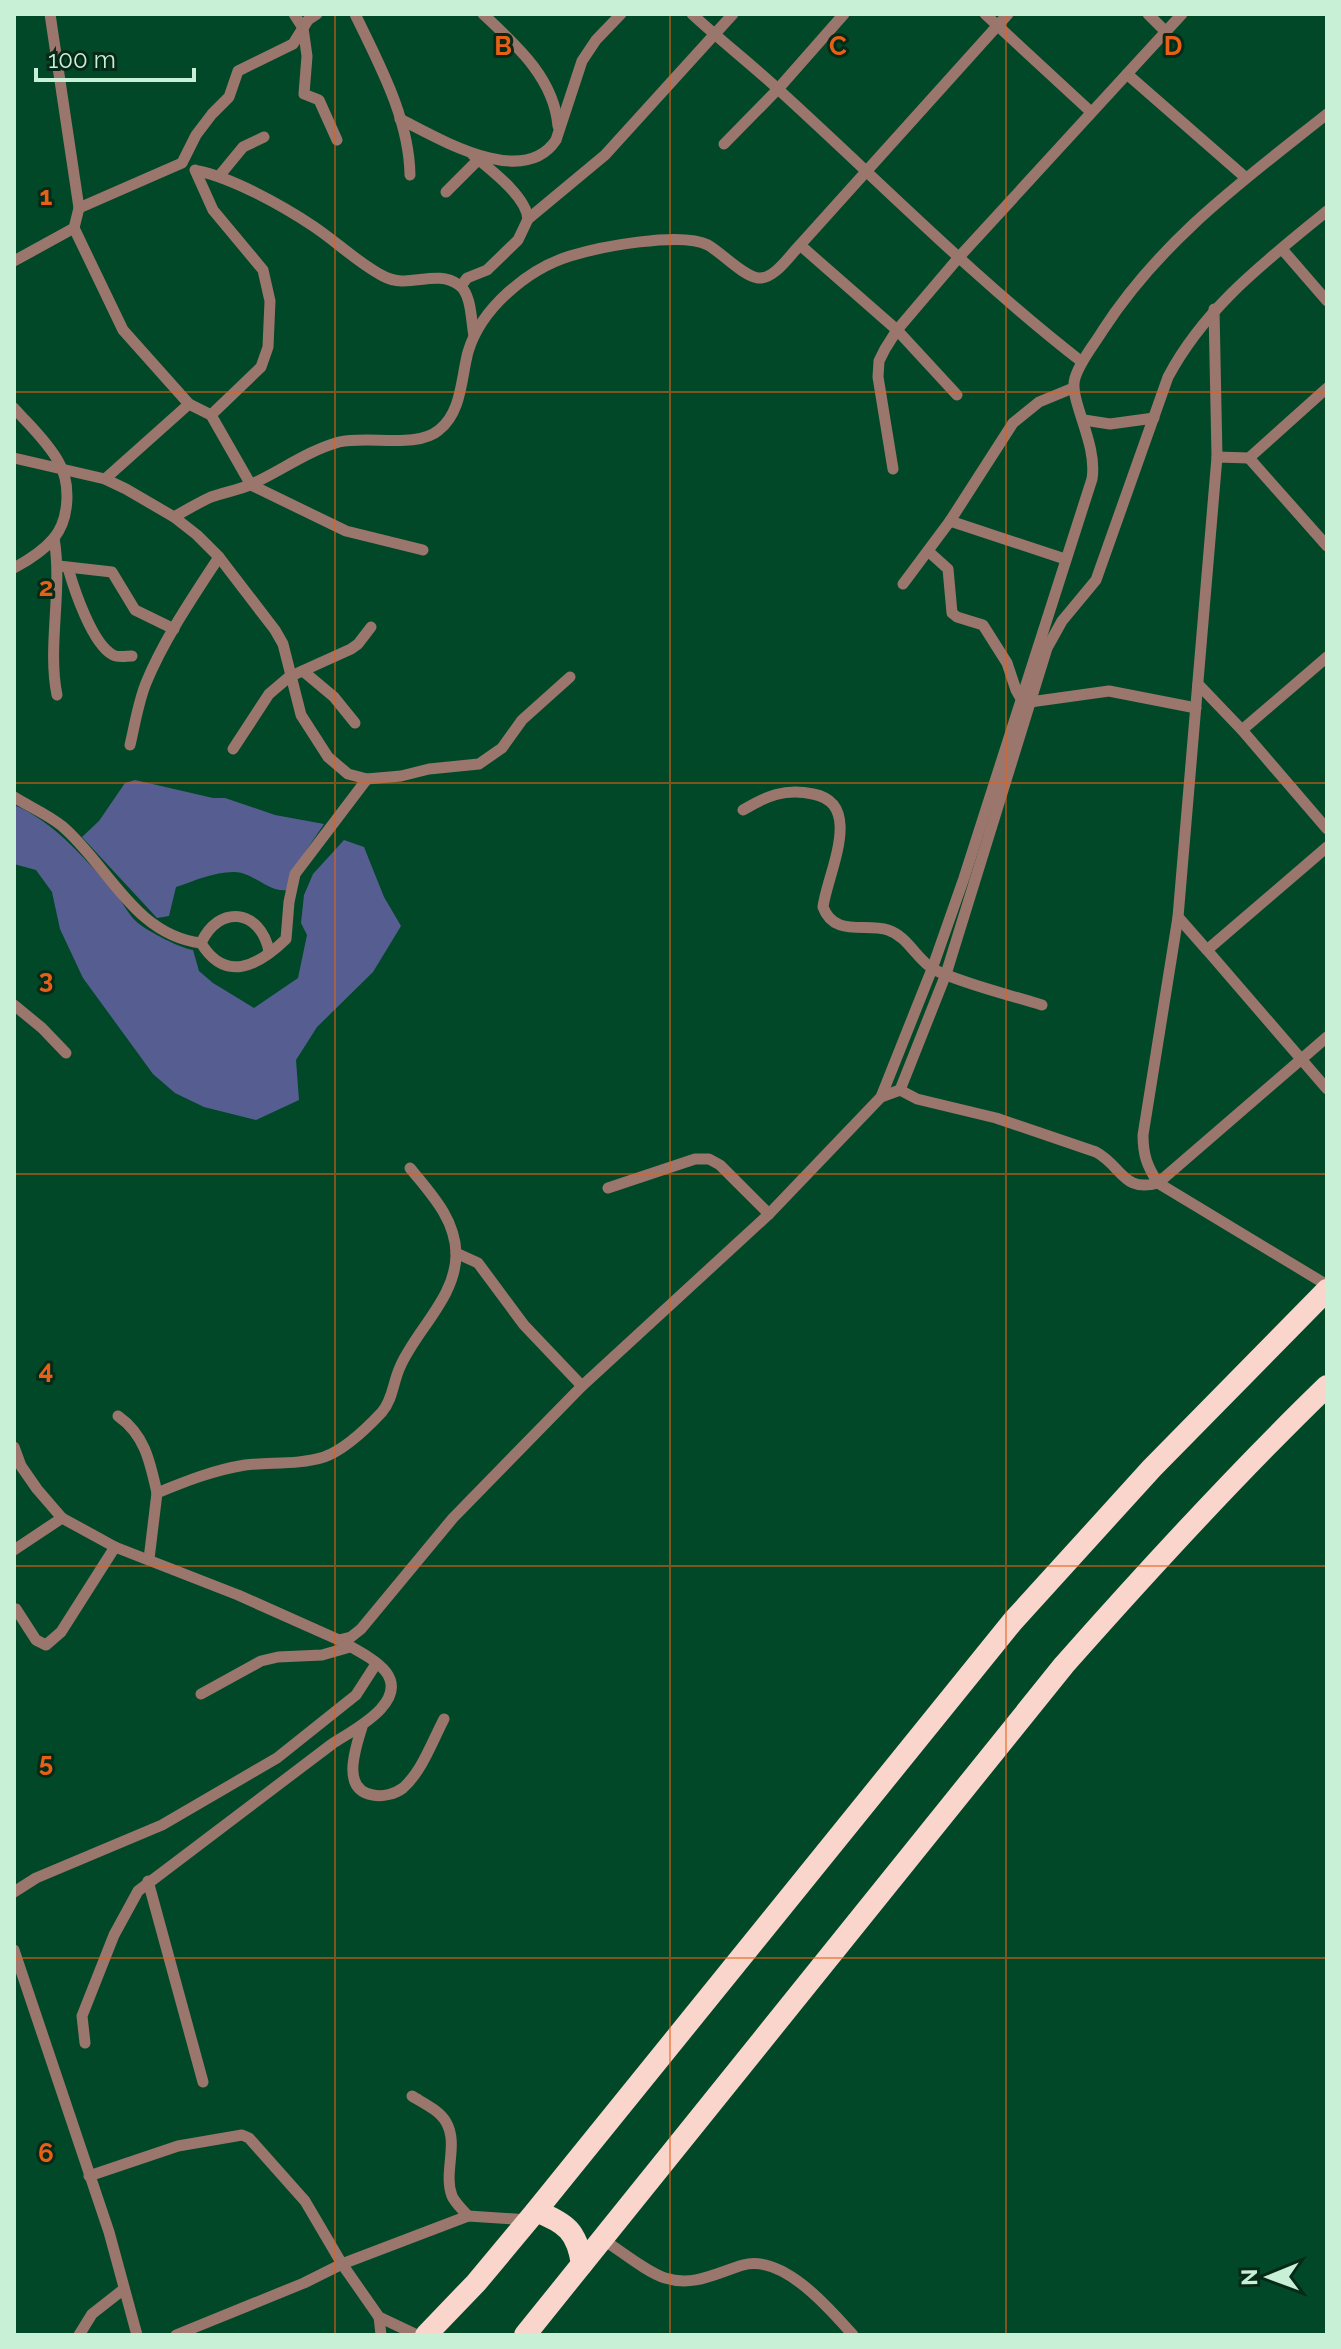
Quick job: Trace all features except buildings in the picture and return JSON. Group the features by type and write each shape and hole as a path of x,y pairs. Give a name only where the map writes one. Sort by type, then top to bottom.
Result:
{"highway":[{"path":"426,2335 476,2283 532,2216 1013,1621 1152,1468 1327,1288"},
{"path":"525,2335 1064,1665 1246,1464 1327,1386"},
{"path":"553,2190 567,2210 604,2237"},
{"path":"532,2216 564,2224 580,2246 582,2264"}],"street":[{"path":"50,14 79,208 74,228 123,330 189,404 211,415 251,485 346,531 423,550"},
{"path":"294,14 303,28 307,56 304,94 319,100 337,140"},
{"path":"79,208 182,163 196,135 229,97 238,71 293,44 308,20 317,14"},
{"path":"355,14 391,91 408,149 410,175"},
{"path":"483,14 537,70 553,101 558,130"},
{"path":"475,157 524,160 552,147 588,50 621,14"},
{"path":"692,14 1044,332 1082,362"},
{"path":"461,286 467,278 487,270 518,240 528,219 605,155 733,14"},
{"path":"724,144 844,14"},
{"path":"985,14 1091,112"},
{"path":"174,517 211,498 251,485 311,452 339,442 423,439 437,433 448,422 459,397 474,336 492,308 540,268 568,256 648,242 693,240 712,248 759,278 768,277 1008,14"},
{"path":"1148,14 1166,32"},
{"path":"893,469 878,377 879,361 897,330 960,256 1182,14"},
{"path":"1127,74 1246,178"},
{"path":"900,1090 946,974 1094,467 1093,451 1073,388 1074,379 1121,302 1164,251 1196,220 1327,114"},
{"path":"400,119 475,157 518,195 525,205 528,219"},
{"path":"220,175 243,147 264,137"},
{"path":"446,192 475,157"},
{"path":"182,163 198,171 220,175 312,225 383,276 406,283 439,277 461,286 467,297 474,336"},
{"path":"198,171 213,210 263,270 270,301 268,347 261,367 211,415"},
{"path":"201,1694 261,1661 322,1655 345,1644 453,1518 582,1386 769,1214 881,1097 932,969 1025,699 1054,634 1096,580 1168,377 1184,346 1214,309 1327,211"},
{"path":"14,261 74,228"},
{"path":"800,245 897,330 957,395"},
{"path":"1282,249 1327,301"},
{"path":"1214,309 1217,457 1196,708 1178,917 1143,1135 1143,1152 1146,1164 1158,1183 1327,1288"},
{"path":"903,584 950,521 1013,423 1039,402 1073,388"},
{"path":"1217,457 1249,458 1327,388"},
{"path":"105,479 189,404"},
{"path":"14,408 57,459 63,471 66,508 54,538 14,568"},
{"path":"1084,420 1110,424 1154,418"},
{"path":"14,458 105,479 174,517 197,535 219,557 275,630 283,644 301,715 328,757 348,774 367,779 479,764 502,748 522,720 570,677"},
{"path":"1249,458 1327,546"},
{"path":"950,521 1065,559"},
{"path":"54,538 79,605 107,650 119,656 132,656"},
{"path":"928,551 948,569 952,613 983,625 1025,699"},
{"path":"130,745 145,686 174,629 219,557"},
{"path":"63,567 112,572 135,610 174,629"},
{"path":"57,695 56,623 63,567"},
{"path":"233,749 263,700 289,677 351,649 371,627"},
{"path":"1242,730 1327,657"},
{"path":"303,671 334,697 355,723"},
{"path":"1198,684 1327,829"},
{"path":"1025,699 1109,691 1196,708"},
{"path":"201,943 208,955 219,963 233,967 260,961 286,939 295,874 367,779"},
{"path":"743,810 778,793 824,796 838,811 840,838 823,907 834,923 844,927 886,929 895,933 932,969 1042,1005"},
{"path":"14,797 62,827 105,872 135,910 155,927 186,941 201,943"},
{"path":"1207,950 1327,847"},
{"path":"201,943 207,930 217,921 231,916 246,918 258,925 266,937 269,951"},
{"path":"1178,917 1327,1089"},
{"path":"14,1005 66,1053"},
{"path":"881,1097 900,1090 917,1099 996,1118 1096,1152 1135,1186 1144,1187 1158,1183 1327,1037"},
{"path":"608,1188 695,1159 709,1159 720,1165 769,1214"},
{"path":"157,1493 223,1469 325,1456 341,1447 383,1411 406,1355 447,1289 456,1253 443,1210 410,1168"},
{"path":"456,1253 478,1263 524,1325 582,1386"},
{"path":"118,1416 132,1426 141,1438 157,1493 149,1559"},
{"path":"14,1447 18,1467 62,1518 115,1547 345,1644 385,1671 390,1681 386,1704 362,1727 332,1744 148,1881 132,1898 82,2016 85,2043"},
{"path":"14,1550 62,1518"},
{"path":"16,1609 36,1640 46,1645 61,1632 115,1547"},
{"path":"14,1892 36,1878 162,1825 277,1758 356,1695 376,1664"},
{"path":"362,1727 352,1761 353,1776 359,1788 370,1795 383,1795 396,1792 415,1774 444,1719"},
{"path":"148,1881 203,2082"},
{"path":"14,1950 89,2176 137,2335"},
{"path":"412,2096 446,2122 451,2146 449,2174 452,2197 468,2216"},
{"path":"89,2176 178,2146 242,2135 249,2138 305,2201 342,2264 379,2317 381,2335"},
{"path":"176,2335 304,2283 342,2264 468,2216 532,2216"},
{"path":"604,2237 665,2278 693,2282 759,2262 778,2269 822,2300 853,2335"},
{"path":"79,2335 92,2314 124,2289"},
{"path":"379,2317 417,2335"}],"shaded area":[{"path":"135,780 225,798 275,815 324,824 297,864 287,890 274,888 240,873 204,877 176,887 169,916 157,918 82,837 99,821 125,783"},
{"path":"14,805 43,821 70,844 138,923 165,939 193,950 199,971 254,1008 298,978 307,935 301,923 304,895 313,874 344,840 364,847 384,897 401,926 373,972 317,1027 296,1060 299,1100 256,1120 204,1107 175,1093 153,1074 83,978 60,929 52,892 36,870 14,864"}]}
